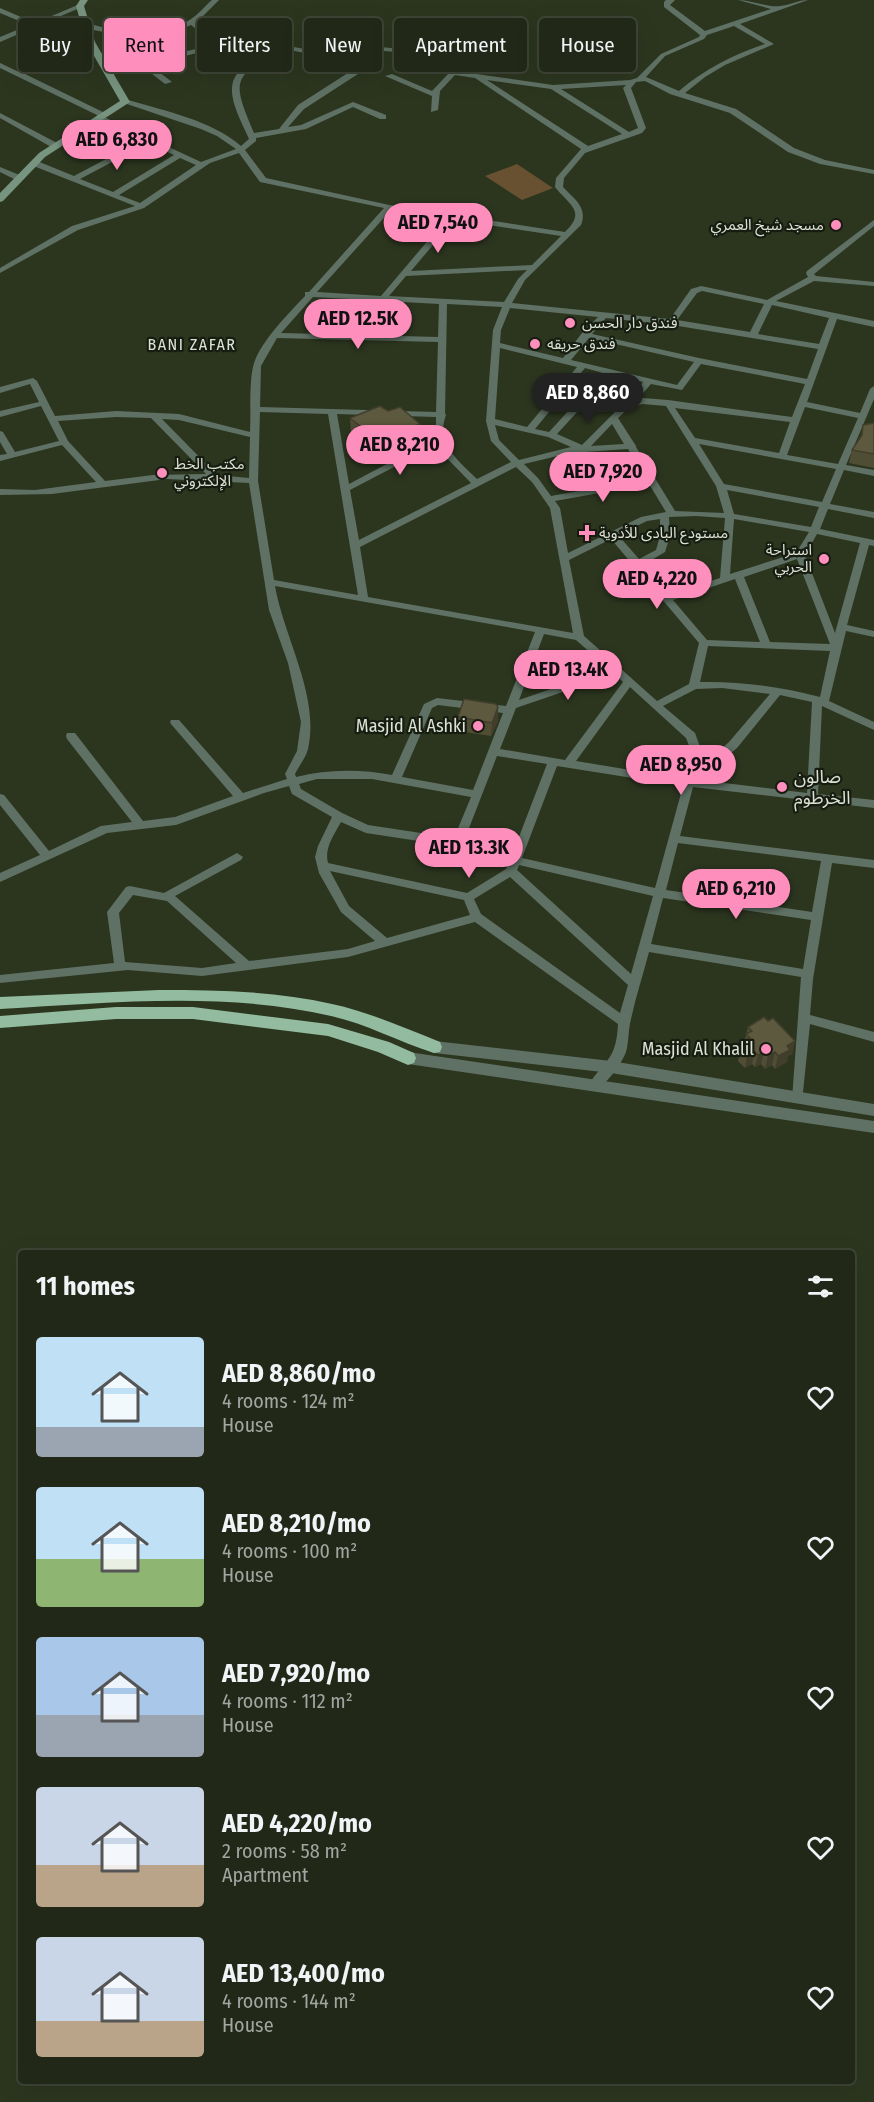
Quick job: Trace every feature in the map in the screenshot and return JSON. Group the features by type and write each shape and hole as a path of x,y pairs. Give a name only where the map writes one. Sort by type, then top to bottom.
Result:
{"highway":[{"path":"0,1003 120,996 249,999 319,1007 363,1019 434,1047"},
{"path":"0,1022 116,1013 193,1013 328,1030 383,1047 408,1058"}],"main road":[{"path":"82,3 83,18"},
{"path":"0,199 34,163 81,128 125,102 92,46"}],"street":[{"path":"68,0 82,3"},
{"path":"185,25 192,23 216,0"},
{"path":"672,0 667,2 666,6 704,34"},
{"path":"741,0 779,9"},
{"path":"579,637 555,508 535,480 495,441 490,421 497,330 507,305 522,279 577,225 580,218 580,211 563,192 558,182 582,151 642,128 627,88 663,55 702,38 704,34 805,0"},
{"path":"49,18 82,3"},
{"path":"0,10 18,18"},
{"path":"192,23 197,27"},
{"path":"680,94 703,73 718,64 771,44 735,24"},
{"path":"0,40 18,32"},
{"path":"382,49 409,51 453,73 553,87 646,79 680,94 733,111 791,150 823,162 874,172"},
{"path":"0,65 201,165"},
{"path":"20,74 25,72"},
{"path":"155,72 168,82"},
{"path":"0,271 75,228 129,212 141,206 201,165 241,150 253,139 240,109 235,89 238,77 243,72"},
{"path":"282,130 301,107 355,72"},
{"path":"434,110 436,90 453,73"},
{"path":"476,75 587,149"},
{"path":"389,76 436,94"},
{"path":"553,87 628,135"},
{"path":"125,102 179,118 226,139 241,150 250,166 263,180 389,207 567,235"},
{"path":"252,136 303,127 353,104 383,117"},
{"path":"0,115 56,146"},
{"path":"81,128 129,150"},
{"path":"74,179 148,140"},
{"path":"113,195 179,155"},
{"path":"34,163 141,206"},
{"path":"0,169 20,178"},
{"path":"389,207 308,294 274,335 257,366 253,481 274,610 293,663 306,722 302,751 290,774 296,791 366,830 458,843 513,865 659,893 818,918"},
{"path":"382,298 452,216"},
{"path":"813,278 810,273 874,223"},
{"path":"404,274 534,267"},
{"path":"753,335 769,302 813,278 874,285"},
{"path":"672,322 694,291 701,288 874,324"},
{"path":"308,294 507,305 672,322 822,347"},
{"path":"443,302 441,439 443,449 476,483"},
{"path":"565,361 604,315"},
{"path":"782,457 834,316"},
{"path":"274,335 442,340"},
{"path":"585,335 699,361 810,382"},
{"path":"496,345 679,388 699,361"},
{"path":"529,430 583,365"},
{"path":"551,435 608,372"},
{"path":"0,390 33,381 64,442 103,484"},
{"path":"583,449 649,381"},
{"path":"665,599 800,555 814,531 841,467 862,429 863,416 872,400 874,389"},
{"path":"575,408 605,409 643,401 796,420"},
{"path":"0,414 44,403"},
{"path":"668,403 721,486 730,516 725,580"},
{"path":"801,404 863,416"},
{"path":"254,409 442,415"},
{"path":"332,410 364,599"},
{"path":"52,419 116,414 179,417 254,435"},
{"path":"154,416 213,476"},
{"path":"613,418 632,446 668,514 660,552 637,564"},
{"path":"490,421 551,435 583,449"},
{"path":"0,434 12,455"},
{"path":"346,489 441,439"},
{"path":"692,440 874,473"},
{"path":"0,458 64,442"},
{"path":"356,545 516,463 583,449 632,446"},
{"path":"0,492 64,491 172,476 213,476 253,481"},
{"path":"549,499 652,481"},
{"path":"721,486 874,515"},
{"path":"564,559 644,519 668,514 730,516 870,542 841,627 820,701 812,797"},
{"path":"613,535 704,643 836,648"},
{"path":"800,555 836,648"},
{"path":"739,576 766,645"},
{"path":"268,582 540,632 579,637 691,736 699,758 689,783 624,1022 624,1046 611,1067 594,1086"},
{"path":"841,627 874,634"},
{"path":"458,843 540,632"},
{"path":"694,686 704,643"},
{"path":"396,779 428,706 432,702 510,708 616,670"},
{"path":"568,764 629,681"},
{"path":"657,705 694,686 722,685 778,691 820,701 874,726"},
{"path":"689,783 733,746 778,691"},
{"path":"175,722 241,798"},
{"path":"71,736 140,825"},
{"path":"493,752 689,783 874,804"},
{"path":"324,866 468,897 513,865 553,762"},
{"path":"0,878 105,829 176,821 317,775 372,775 477,794"},
{"path":"0,798 47,856"},
{"path":"338,816 323,846 321,857 324,866 345,909 385,943"},
{"path":"674,839 874,864"},
{"path":"165,897 237,857"},
{"path":"798,1099 808,974 827,858"},
{"path":"513,865 635,984"},
{"path":"120,967 113,912 130,890 170,898 247,966"},
{"path":"468,897 477,917 624,1022"},
{"path":"0,980 120,967 202,972 348,953 477,917"},
{"path":"645,947 808,974"},
{"path":"804,1018 874,1037"},
{"path":"434,1047 611,1067 874,1110"},
{"path":"408,1058 874,1127"}],"shaded area":[{"path":"517,164 553,188 522,200 485,176"}],"building":[{"path":"380,406 388,411 400,407 420,424 380,442 350,418"},
{"path":"874,423 874,454 852,450 862,435 863,425"},
{"path":"464,699 496,704 498,707 492,723 458,717"},
{"path":"764,1017 768,1021 773,1018 795,1041 787,1046 790,1050 778,1056 775,1052 768,1056 764,1052 758,1055 754,1051 747,1056 741,1049 747,1045 744,1041 750,1038 746,1034 752,1031 748,1027"}],"place":[{"name":"مسجد شيخ العمري","path":"836,225"},
{"name":"فندق دار الحسن","path":"570,323"},
{"name":"فندق حريقه","path":"535,344"},
{"name":"مكتب الخط الإلكتروني","path":"162,473"},
{"name":"مستودع البادى للأدوية","path":"587,533"},
{"name":"استراحة الحربي","path":"824,559"},
{"name":"Masjid Al Ashki","path":"478,726"},
{"name":"صالون الخرطوم","path":"782,787"},
{"name":"Masjid Al Khalil","path":"766,1049"}],"district":[{"name":"BANI ZAFAR","path":"192,344"}]}
